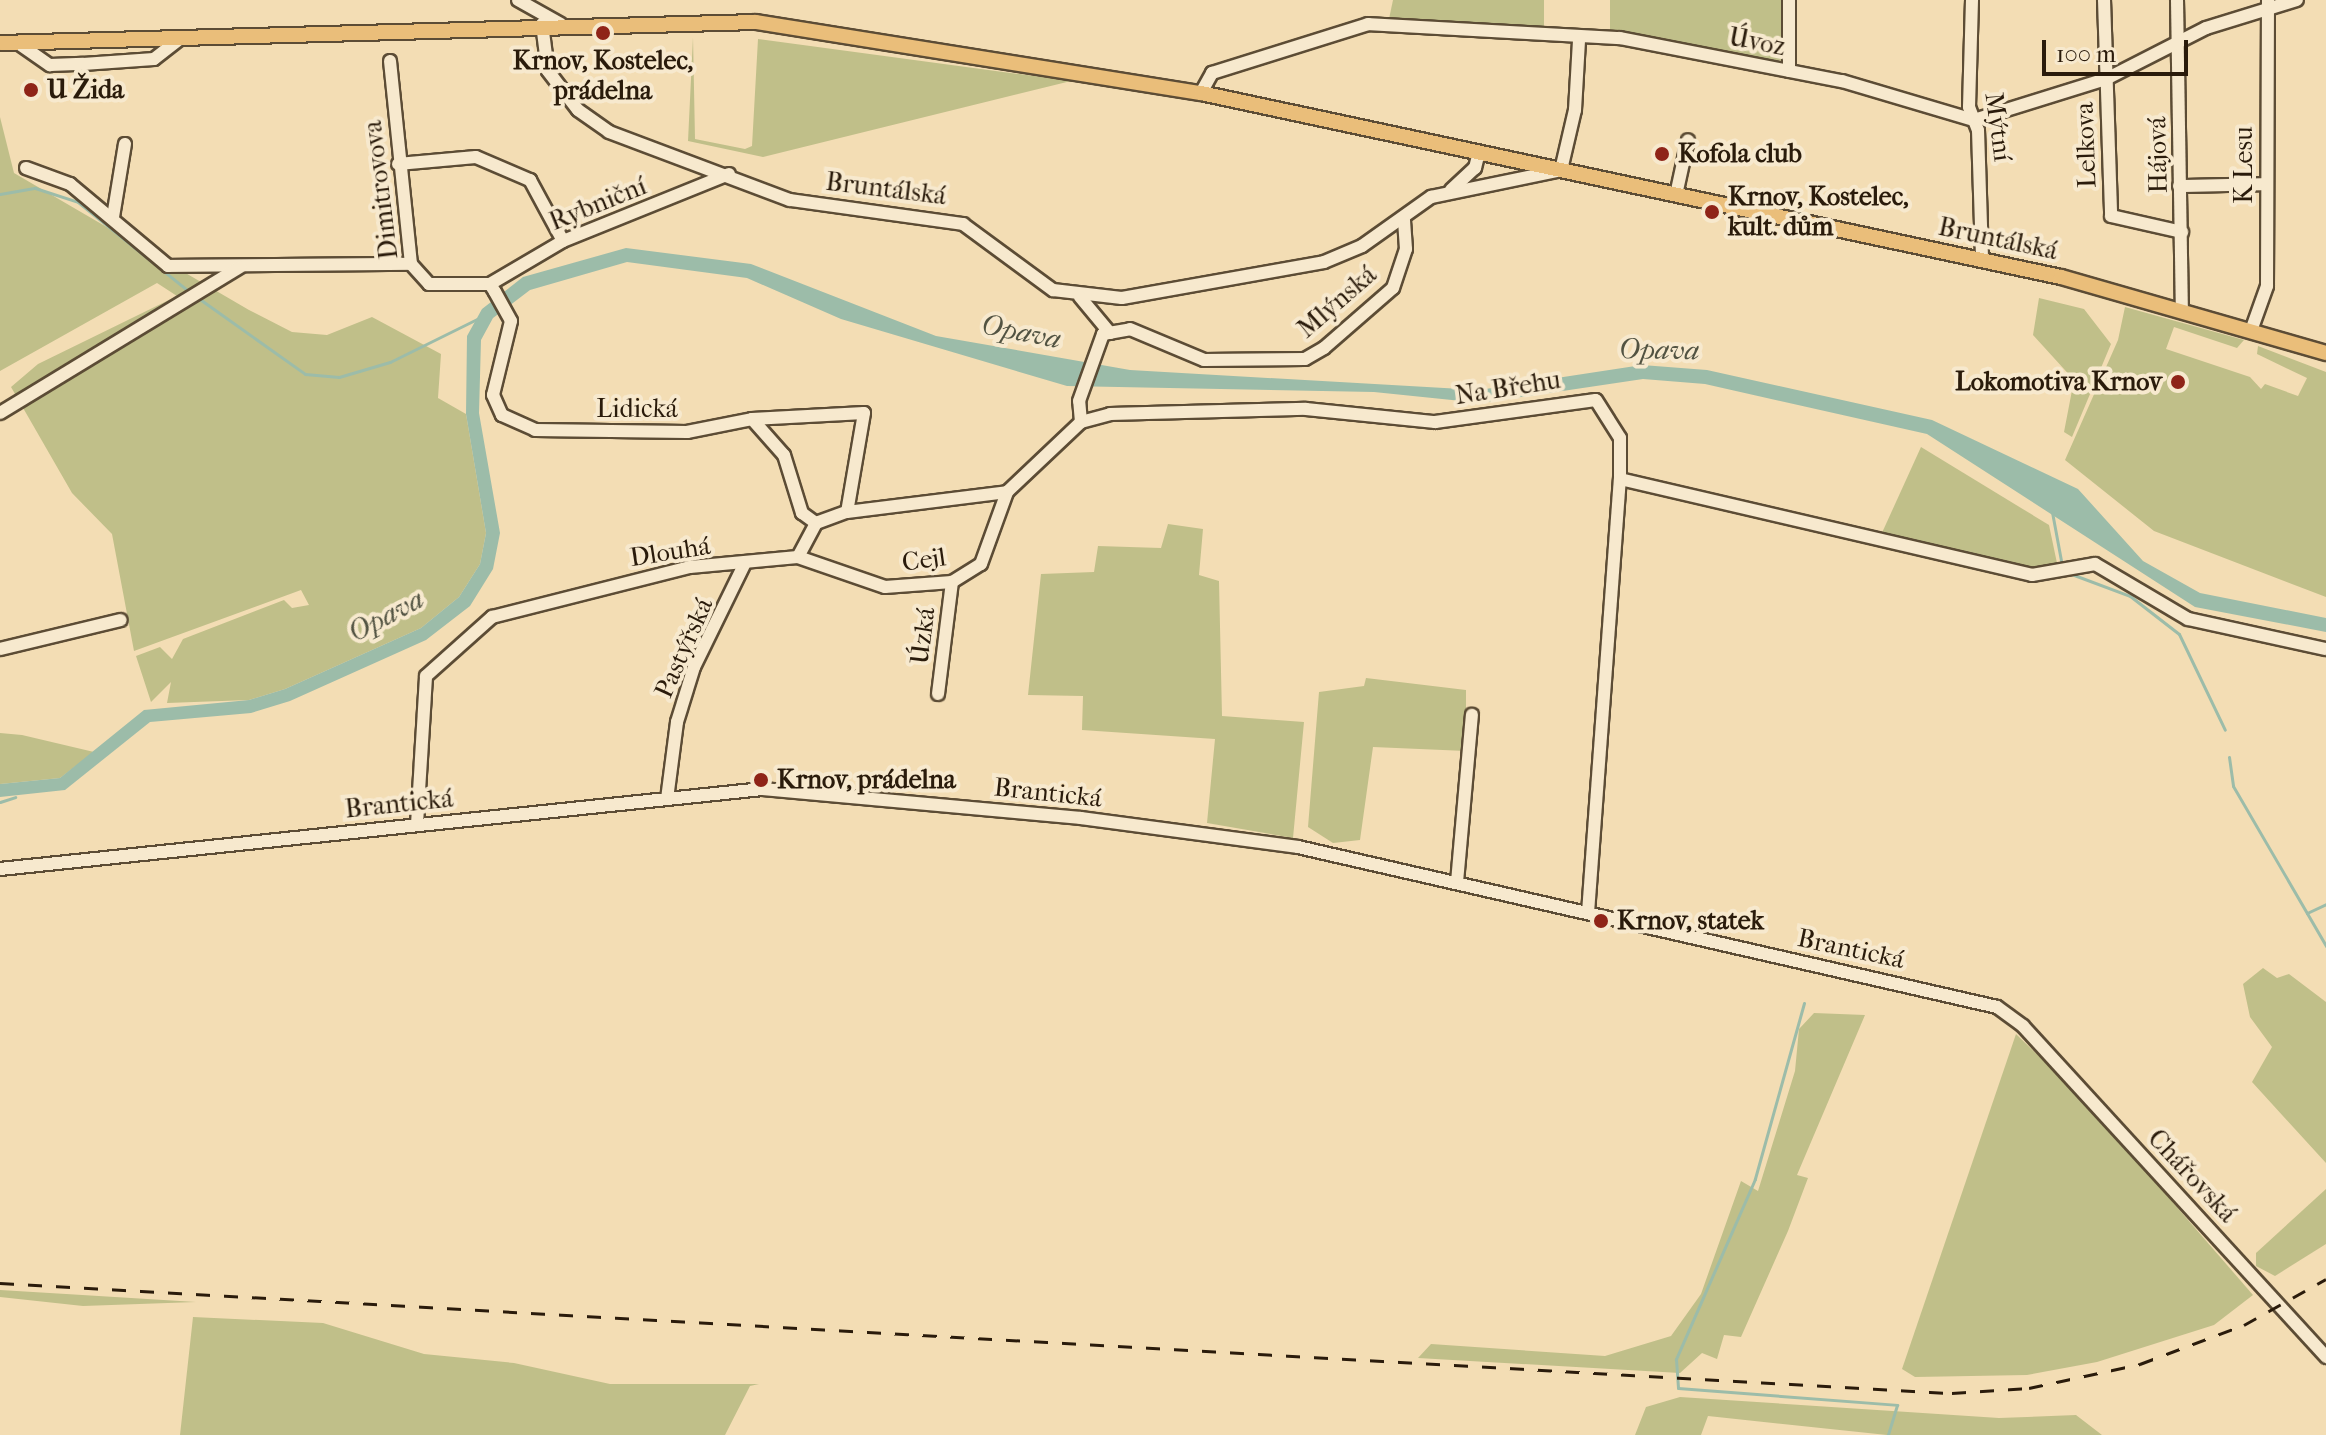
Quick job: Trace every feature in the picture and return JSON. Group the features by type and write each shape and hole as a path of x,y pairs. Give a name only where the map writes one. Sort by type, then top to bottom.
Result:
{"main road":[{"name":"Bruntálská","path":"0,43 542,24 756,22 1201,93 1982,260 2182,309 2326,353"}],"street":[{"path":"518,0 561,24"},
{"path":"1789,0 1789,71"},
{"name":"Mýtní","path":"1972,0 1974,120 1982,260"},
{"name":"Lelkova","path":"2104,0 2111,216 2182,232"},
{"name":"Hájová","path":"2177,0 2182,309"},
{"path":"1974,120 2106,79 2178,42 2268,6 2297,0"},
{"name":"K Lesu","path":"2252,328 2267,286 2268,6"},
{"name":"Bruntálská","path":"542,24 548,71 578,110 609,132 729,174 790,200 963,224 1026,277 1080,297 1122,298 1324,262 1451,190 1475,168 1479,152"},
{"name":"Úvoz","path":"1201,93 1212,73 1368,24 1579,40 1620,38 1789,71 1974,120"},
{"path":"18,43 50,65 154,59 180,39"},
{"path":"1561,170 1575,110 1579,40"},
{"name":"Dimitrovova","path":"390,61 398,164 411,264 429,284 493,288"},
{"path":"1676,195 1688,140"},
{"path":"113,217 125,144"},
{"path":"398,164 476,157 530,180 563,241"},
{"path":"26,168 70,184 168,266 411,264"},
{"name":"Bruntálská","path":"1451,190 1561,170"},
{"name":"Rybniční","path":"493,288 563,241 729,174"},
{"path":"2179,186 2266,184"},
{"name":"Mlýnská","path":"1110,333 1130,329 1204,360 1305,359 1393,288 1406,249 1404,218"},
{"path":"0,413 243,265"},
{"name":"Lidická","path":"493,288 509,316 493,395 502,415 519,425 687,432 752,419"},
{"path":"798,557 816,523 847,512 1007,492 1056,449 1081,422 1079,401 1092,353 1110,333 1080,297"},
{"name":"Na Břehu","path":"1081,422 1110,414 1306,409 1435,422 1596,400 1620,438 1620,479"},
{"path":"752,419 864,413 847,512"},
{"path":"752,419 784,455 802,513 816,523"},
{"path":"1588,913 1620,479 2032,575 2095,564 2200,624 2326,649"},
{"name":"Cejl","path":"798,557 885,587 952,582 981,564 1007,492"},
{"name":"Dlouhá","path":"417,824 426,676 492,617 690,567 744,565 798,557"},
{"name":"Pastýřská","path":"667,799 677,722 694,667 744,565"},
{"name":"Úzká","path":"938,694 952,582"},
{"path":"0,649 121,620"},
{"path":"1457,882 1472,715"},
{"name":"Brantická","path":"0,869 763,789 1081,818 1298,847 1997,1007 2018,1022"},
{"name":"Chářovská","path":"2018,1022 2326,1357"}],"shaded area":[{"path":"1393,0 1544,0 1544,33 1389,19"},
{"path":"1610,0 1781,0 1782,61 1610,33"},
{"path":"693,37 695,139 745,149 752,146 758,39 1071,81 763,157 688,141"},
{"path":"0,117 14,173 249,310 292,332 327,335 372,317 441,354 438,398 466,414 486,533 480,564 459,597 421,628 285,689 249,700 167,703 171,682 151,702 136,656 160,647 172,659 183,639 284,600 292,608 309,605 301,590 134,651 112,534 72,493 11,387 38,364 177,296 157,283 0,371"},
{"path":"626,248 751,264 936,336 1130,370 1479,390 1642,365 1707,370 1932,420 2078,489 2143,561 2200,593 2326,618 2326,632 2195,607 1927,434 1705,384 1643,379 1481,403 1374,392 1067,386 841,319 747,278 627,262 530,290 493,318 481,340 479,413 500,533 493,569 470,606 426,640 290,701 251,713 150,722 65,790 0,797 0,784 60,778 144,710 249,700 285,689 421,628 459,597 480,564 486,533 466,414 467,336 482,309 523,277"},
{"path":"2039,298 2084,309 2111,344 2072,437 2064,432 2074,380 2033,335"},
{"path":"2125,307 2244,340 2237,348 2174,327 2166,349 2250,377 2261,389 2265,384 2298,396 2307,378 2257,354 2258,346 2326,372 2326,597 2154,531 2065,460 2118,340"},
{"path":"1921,447 2049,525 2058,568 2034,572 1881,535"},
{"path":"1168,524 1203,529 1199,575 1219,581 1222,716 1304,722 1293,838 1207,823 1215,739 1082,730 1083,696 1028,695 1041,574 1094,572 1098,546 1161,548"},
{"path":"1366,678 1466,690 1466,751 1373,747 1360,840 1333,843 1308,827 1319,692 1364,686"},
{"path":"0,733 94,752 60,778 0,784"},
{"path":"2263,968 2277,978 2289,974 2326,1002 2326,1163 2252,1082 2272,1047 2250,1017 2243,984"},
{"path":"1814,1013 1865,1015 1797,1175 1808,1178 1788,1231 1741,1337 1724,1335 1717,1359 1702,1353 1680,1373 1418,1358 1431,1344 1605,1356 1671,1336 1701,1294 1741,1181 1758,1191 1795,1071 1799,1029"},
{"path":"2016,1034 2085,1101 2253,1295 2214,1325 2097,1362 2027,1375 1915,1377 1902,1369"},
{"path":"2326,1189 2326,1244 2275,1276 2256,1266 2256,1253"},
{"path":"0,1290 196,1302 83,1306 0,1297"},
{"path":"193,1317 323,1323 424,1354 514,1363 610,1384 759,1384 750,1386 725,1435 180,1435"},
{"path":"1680,1397 1999,1418 2076,1415 2102,1435 1887,1435 1708,1416 1701,1435 1635,1435 1646,1407"}],"waterway":[{"path":"0,194 35,188 78,202 187,290"},
{"path":"201,300 305,374 339,377 390,362 477,319"},
{"path":"2052,512 2062,566"},
{"path":"2066,572 2130,596 2179,634 2225,730"},
{"path":"2229,757 2233,786 2326,946"},
{"path":"0,802 15,797"},
{"path":"2307,913 2326,904"},
{"path":"1804,1003 1755,1179 1676,1359 1678,1388 1897,1405 1888,1435"}],"railway":[{"path":"0,1283 1952,1393 2029,1388 2140,1364 2244,1325 2326,1279"}],"place":[{"name":"Krnov, Kostelec, prádelna","path":"603,33"},
{"name":"U Žida","path":"31,90"},
{"name":"Kofola club","path":"1662,154"},
{"name":"Krnov, Kostelec, kult. dům","path":"1712,212"},
{"name":"Lokomotiva Krnov","path":"2178,382"},
{"name":"Krnov, prádelna","path":"761,780"},
{"name":"Krnov, statek","path":"1601,921"}],"water label":[{"name":"Opava","path":"1021,332"},
{"name":"Opava","path":"1659,350"},
{"name":"Opava","path":"386,616"}]}
